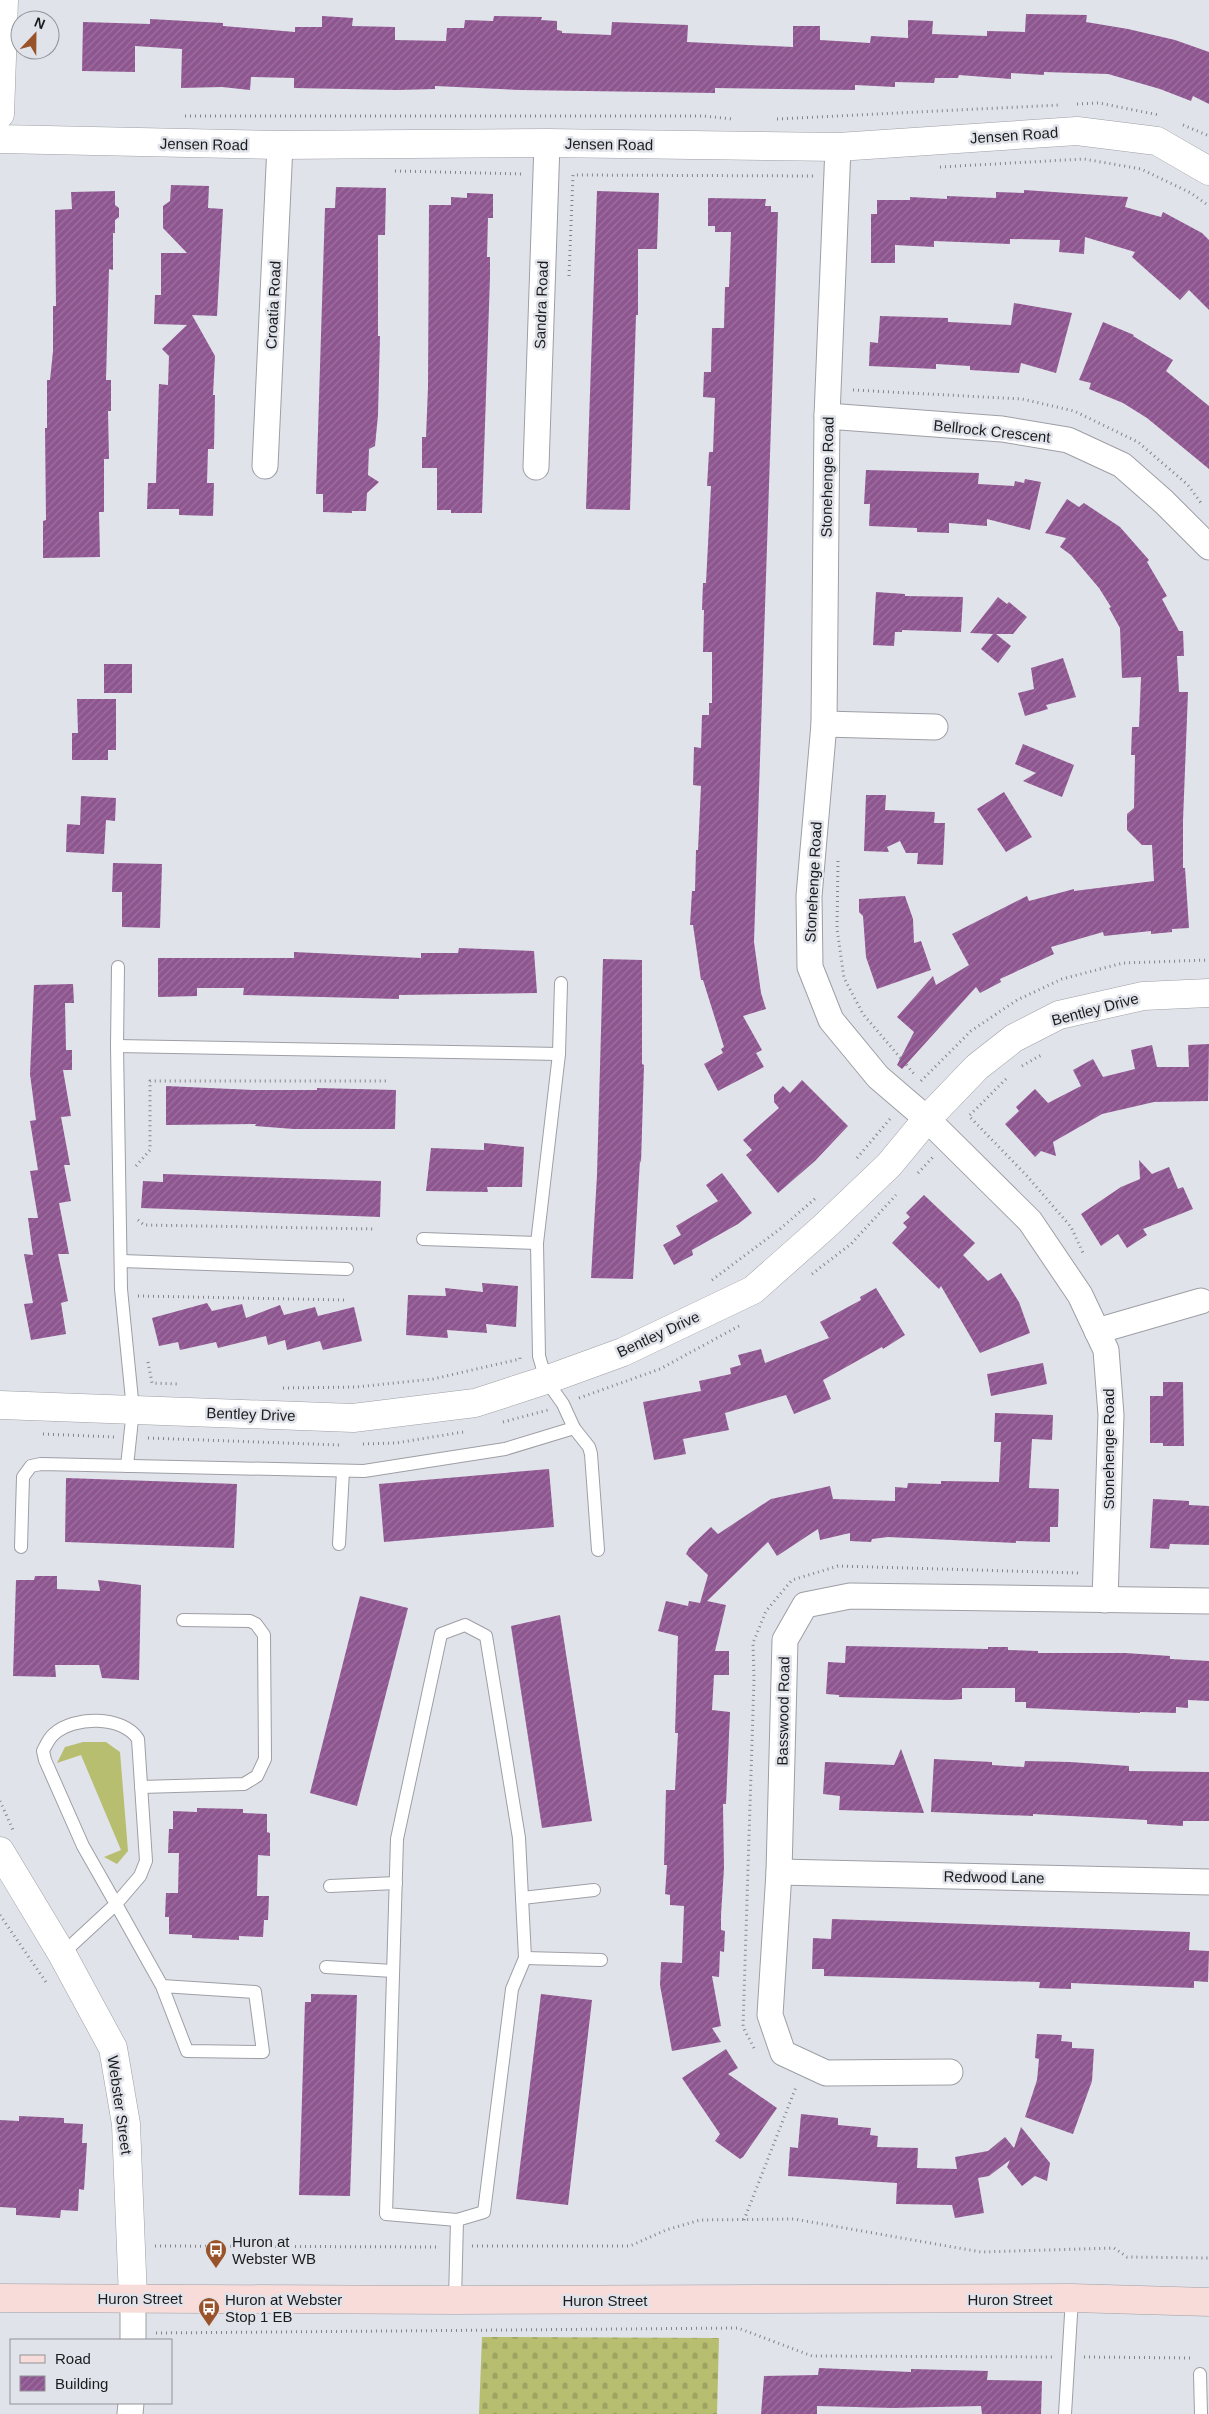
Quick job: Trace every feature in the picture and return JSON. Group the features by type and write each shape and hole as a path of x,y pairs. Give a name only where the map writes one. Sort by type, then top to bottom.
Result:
{"main road":[{"name":"Huron Street","path":"0,2298 455,2300 1072,2298 1209,2302"}],"street":[{"path":"0,114 4,0"},
{"name":"Jensen Road","path":"0,140 280,145 547,143 838,147 1077,131 1157,141 1209,171"},
{"name":"Sandra Road","path":"536,467 547,143"},
{"name":"Croatia Road","path":"265,466 280,145"},
{"name":"Stonehenge Road","path":"838,147 827,416 824,724 809,896 810,967 831,1020 878,1077 927,1119 1030,1220 1080,1295 1106,1350 1111,1415 1105,1600"},
{"name":"Bellrock Crescent","path":"827,416 1002,429 1068,440 1122,465 1164,502 1209,547"},
{"path":"824,724 935,727"},
{"name":"Bentley Drive","path":"0,1405 353,1418 474,1403 542,1368 623,1352 753,1290 824,1227 889,1165 927,1119 977,1067 1014,1038 1059,1015 1144,996 1209,993"},
{"path":"1097,1331 1201,1301"},
{"name":"Basswood Road","path":"950,2072 826,2073 783,2053 770,2015 779,1872 784,1640 805,1605 850,1596 1209,1601"},
{"name":"Webster Street","path":"0,1851 62,1954 112,2048 126,2124 133,2298"},
{"name":"Redwood Lane","path":"779,1872 1209,1882"},
{"path":"133,2298 143,2337"}],"lane":[{"path":"118,967 117,1046 122,1289 133,1410 127,1466"},
{"path":"561,983 559,1054 537,1243 542,1368 563,1404 574,1428 589,1447 598,1550"},
{"path":"117,1046 559,1054"},
{"path":"423,1239 537,1243"},
{"path":"122,1261 347,1269"},
{"path":"21,1547 23,1477 31,1466 41,1464 364,1471 505,1449 574,1428"},
{"path":"339,1544 343,1471"},
{"path":"141,1787 244,1784 257,1776 265,1759 264,1635 262,1630 250,1621 183,1620"},
{"path":"465,1625 486,1636 519,1838 525,1958 512,1989 484,2212 457,2220 386,2214 396,1883 397,1839 441,1634 465,1625"},
{"path":"62,1954 116,1904 140,1876 146,1861 138,1739 133,1732 118,1725 96,1721 69,1726 55,1733 43,1751 44,1760 83,1846 116,1904 162,1986 187,2050 263,2052 256,1992 162,1986"},
{"path":"330,1886 396,1883"},
{"path":"522,1898 594,1890"},
{"path":"525,1958 601,1960"},
{"path":"326,1967 393,1971"},
{"path":"455,2300 457,2220"},
{"path":"1065,2414 1072,2298"},
{"path":"1200,2374 1201,2414"}],"path":[{"path":"772,119 1099,103 1156,113 1165,117"},
{"path":"180,116 704,116 742,119"},
{"path":"1174,121 1209,136"},
{"path":"938,168 1084,159 1142,169 1191,193 1209,206"},
{"path":"391,171 526,174"},
{"path":"568,282 573,175 814,176"},
{"path":"852,391 853,381"},
{"path":"838,852 837,928 844,978 862,1014 899,1059 922,1082 971,1031 1017,1000 1062,979 1123,963 1209,960"},
{"path":"1021,1067 1045,1052"},
{"path":"1006,1078 969,1116 1027,1176 1071,1227 1087,1263"},
{"path":"135,1168 150,1150 150,1081 389,1082"},
{"path":"854,1162 905,1101"},
{"path":"705,1284 780,1229 820,1193"},
{"path":"133,1216 144,1225 375,1229"},
{"path":"132,1296 345,1300"},
{"path":"520,1350 520,1359"},
{"path":"146,1354 152,1383 181,1384"},
{"path":"278,1388 356,1387 433,1379 520,1359 542,1368"},
{"path":"756,2050 743,2027 754,1679 753,1643 766,1611 792,1580 838,1566 1106,1574"},
{"path":"0,1915 34,1962"},
{"path":"744,2220 798,2087 791,2083"},
{"path":"132,2246 630,2246 666,2230 700,2220 794,2219 982,2252 1114,2248 1127,2257 1209,2258"},
{"path":"143,2337 738,2328 812,2356 1200,2358"}],"green space":[{"path":"83,1742 106,1742 120,1752 128,1851 117,1864 104,1857 121,1850 81,1755 57,1763 65,1747"},
{"path":"482,2337 719,2338 717,2414 479,2414"}],"building":[{"path":"1026,14 1087,15 1086,22 1175,40 1209,52 1209,104 1193,96 1191,101 1160,89 1108,74 1044,72 1044,75 1011,73 1011,79 959,75 958,78 935,78 934,83 895,82 895,87 855,85 855,90 715,88 715,93 520,90 435,86 435,89 397,90 294,88 294,78 251,77 250,90 222,87 181,88 182,49 135,46 135,72 82,71 83,22 150,24 150,19 223,23 223,26 295,32 295,27 322,27 322,16 353,18 352,26 395,27 395,40 446,41 447,28 464,28 465,20 493,21 494,16 542,17 541,20 557,21 557,30 562,31 562,33 611,35 612,22 688,25 687,42 793,47 793,26 820,26 820,40 870,43 871,36 908,38 908,20 933,21 932,34 987,36 987,31 1025,32"},
{"path":"171,185 209,186 208,208 223,209 217,316 192,315 215,356 213,395 215,395 214,449 208,449 207,483 214,483 213,516 179,515 179,509 147,509 148,483 156,483 159,384 168,385 169,356 162,349 187,325 154,324 155,295 161,295 161,253 187,253 163,228 163,206 170,201"},
{"path":"336,187 386,188 385,235 378,235 378,336 380,336 378,415 375,446 369,449 368,475 379,482 367,493 366,511 352,511 352,513 323,512 323,494 316,494 325,208 335,208"},
{"path":"1024,190 1128,197 1125,207 1161,217 1163,212 1202,233 1209,240 1209,310 1189,290 1180,300 1132,257 1135,252 1085,237 1084,254 1059,252 1060,240 1010,239 1010,244 934,241 934,247 895,245 895,263 871,263 871,214 877,214 877,200 910,200 910,197 947,199 947,196 996,198 996,192 1024,193"},
{"path":"115,191 115,205 119,208 119,217 115,220 115,233 113,233 113,270 109,269 106,380 111,380 111,411 108,411 109,459 104,459 104,512 99,512 100,557 43,558 43,521 46,520 45,428 47,428 47,380 50,380 53,351 53,306 56,306 55,210 72,209 71,192"},
{"path":"597,191 659,193 657,249 638,249 638,315 636,315 630,510 586,509"},
{"path":"467,193 493,194 493,218 488,218 487,257 490,257 490,277 482,513 451,513 451,510 437,510 437,468 422,468 422,437 426,437 428,387 429,205 451,205 451,197 467,198"},
{"path":"708,198 766,199 765,206 771,206 771,212 778,212 754,942 761,993 766,1009 743,1016 762,1050 756,1053 764,1067 718,1091 704,1064 723,1053 721,1049 724,1047 703,980 701,980 693,925 690,925 692,891 695,891 701,786 693,785 694,747 701,748 702,715 709,715 709,703 712,703 712,652 703,652 704,610 702,610 703,583 706,583 711,486 707,486 709,452 713,452 715,398 703,397 704,372 711,372 712,328 724,328 725,287 729,287 731,232 715,232 715,226 708,226"},
{"path":"1014,303 1072,313 1056,373 1021,363 1019,373 970,370 970,366 936,364 936,369 869,366 870,342 878,343 880,316 948,318 948,322 1011,325"},
{"path":"1103,322 1134,335 1173,360 1166,371 1209,406 1209,469 1147,418 1123,403 1089,389 1091,383 1079,380"},
{"path":"866,470 979,473 978,484 1014,486 1015,481 1024,483 1025,479 1041,482 1030,530 987,519 987,526 949,523 949,533 917,532 917,528 869,526 870,504 864,504"},
{"path":"1067,499 1079,507 1084,503 1120,527 1149,560 1147,562 1167,596 1162,599 1179,631 1183,631 1184,656 1177,656 1179,692 1188,692 1183,868 1185,868 1189,928 1172,929 1172,932 1151,934 1151,931 1104,936 1103,932 1051,947 1054,954 1000,979 1001,982 980,993 976,987 902,1069 897,1065 914,1032 897,1017 933,976 936,985 969,965 952,934 1027,896 1029,901 1074,889 1074,891 1154,881 1152,845 1142,845 1127,830 1127,814 1134,808 1135,755 1131,755 1132,727 1139,727 1141,677 1122,678 1120,628 1109,608 1111,607 1099,588 1071,555 1060,547 1066,538 1045,533"},
{"path":"876,592 905,594 905,596 963,597 961,632 902,630 902,632 895,632 894,646 873,645"},
{"path":"998,597 1007,604 1009,602 1027,617 1013,634 996,634 1011,646 998,663 981,649 993,634 970,633"},
{"path":"1063,658 1076,697 1046,705 1048,709 1025,716 1018,693 1034,689 1031,668"},
{"path":"104,664 132,664 132,693 104,693"},
{"path":"77,699 116,699 116,750 108,750 108,760 72,760 72,733 78,733"},
{"path":"1023,744 1074,765 1062,797 1023,781 1036,773 1015,764"},
{"path":"1004,792 1032,837 1006,852 977,809"},
{"path":"866,795 886,795 885,810 935,812 934,823 945,823 943,865 917,864 918,853 906,853 900,841 887,847 889,852 864,851"},
{"path":"81,796 116,798 115,821 106,820 104,854 66,852 67,824 80,825"},
{"path":"113,863 162,864 160,928 122,927 122,892 112,892"},
{"path":"905,896 913,919 914,943 921,941 931,970 877,989 866,957 863,916 859,912 859,899"},
{"path":"459,948 534,951 537,993 399,995 399,999 243,995 244,988 197,988 197,996 158,997 158,958 294,958 294,952 421,958 421,953 458,953"},
{"path":"603,959 642,960 642,1064 644,1065 641,1163 640,1160 633,1279 591,1278 597,1175"},
{"path":"73,984 74,1003 65,1003 66,1050 72,1050 72,1070 63,1070 71,1116 61,1117 70,1165 64,1165 71,1201 59,1203 69,1254 58,1254 68,1301 61,1303 66,1334 31,1340 24,1304 33,1303 24,1254 33,1255 28,1218 38,1218 30,1171 38,1170 30,1121 36,1120 30,1074 34,985"},
{"path":"1209,1044 1208,1101 1154,1102 1102,1114 1053,1142 1056,1156 1041,1151 1035,1157 1005,1124 1019,1111 1016,1107 1035,1089 1048,1103 1081,1086 1073,1070 1093,1059 1103,1077 1135,1069 1131,1050 1152,1045 1157,1067 1189,1067 1188,1045"},
{"path":"802,1080 848,1126 815,1161 778,1193 746,1155 752,1150 743,1140 779,1108 774,1102 774,1095 783,1086 790,1093"},
{"path":"166,1086 253,1090 317,1090 317,1088 396,1090 395,1129 294,1129 255,1126 256,1124 166,1125"},
{"path":"484,1143 524,1147 522,1187 487,1187 488,1192 426,1191 431,1148 484,1150"},
{"path":"1139,1160 1152,1174 1169,1167 1178,1189 1183,1187 1193,1209 1143,1229 1147,1235 1127,1248 1118,1234 1101,1246 1081,1214 1121,1187 1140,1179"},
{"path":"722,1173 752,1213 738,1224 692,1250 693,1255 674,1265 663,1245 681,1235 676,1226 718,1201 706,1185"},
{"path":"163,1174 381,1181 380,1217 141,1208 143,1181 163,1182"},
{"path":"924,1195 975,1243 963,1255 988,1281 1001,1273 1019,1302 1030,1333 980,1353 941,1286 939,1289 892,1243 907,1227 903,1223 910,1217 906,1213"},
{"path":"482,1283 518,1286 516,1327 486,1324 487,1333 447,1330 448,1338 406,1335 408,1295 446,1296 445,1288 483,1292"},
{"path":"876,1288 905,1335 883,1349 882,1347 823,1380 831,1399 794,1414 786,1395 725,1413 729,1430 683,1439 686,1454 654,1460 643,1402 701,1391 699,1381 731,1374 730,1368 741,1365 738,1355 761,1349 765,1363 829,1338 820,1322 861,1300 860,1297"},
{"path":"207,1303 212,1311 242,1304 246,1318 280,1305 284,1315 315,1307 318,1316 354,1307 362,1341 323,1350 320,1341 287,1350 285,1340 268,1345 266,1336 218,1348 216,1342 180,1350 178,1342 159,1346 152,1318"},
{"path":"1043,1363 1047,1384 991,1396 987,1374"},
{"path":"1163,1382 1183,1382 1184,1446 1163,1446 1163,1443 1150,1443 1150,1396 1163,1396"},
{"path":"995,1413 1053,1415 1052,1440 1032,1439 1029,1488 1059,1489 1058,1527 1050,1527 1050,1542 1016,1541 1016,1543 888,1537 872,1539 871,1542 850,1541 850,1533 820,1540 818,1529 777,1556 768,1542 707,1601 726,1605 715,1651 729,1651 729,1675 714,1675 712,1710 730,1712 726,1804 723,1804 724,1868 721,1930 725,1931 724,1952 720,1951 719,1977 712,1976 721,2026 712,2028 721,2042 672,2051 660,1985 661,1962 682,1963 684,1906 670,1905 670,1895 665,1894 667,1865 664,1865 666,1790 675,1790 678,1733 675,1733 678,1636 658,1631 666,1601 688,1606 689,1601 700,1603 708,1575 686,1554 689,1548 711,1527 718,1534 771,1499 830,1486 833,1499 895,1501 895,1487 907,1488 908,1483 941,1484 941,1481 999,1482 1001,1442 994,1442"},
{"path":"549,1469 554,1527 384,1542 379,1484"},
{"path":"66,1478 237,1484 234,1548 65,1542"},
{"path":"1153,1499 1189,1501 1189,1505 1209,1506 1209,1545 1170,1544 1169,1549 1150,1548"},
{"path":"35,1576 57,1576 57,1589 100,1591 98,1580 141,1585 139,1680 102,1678 99,1665 55,1665 56,1677 13,1676 16,1580 34,1580"},
{"path":"360,1596 408,1608 357,1806 310,1793"},
{"path":"560,1615 592,1821 542,1828 511,1626"},
{"path":"846,1646 988,1649 988,1647 1008,1647 1008,1650 1038,1651 1038,1653 1125,1653 1170,1656 1170,1659 1209,1661 1209,1701 1188,1700 1188,1708 1176,1707 1176,1713 1140,1713 1026,1708 1026,1702 1015,1702 1015,1688 962,1688 962,1699 950,1700 839,1697 839,1695 826,1694 828,1662 845,1663"},
{"path":"901,1749 924,1813 839,1810 840,1796 823,1794 825,1762 894,1765"},
{"path":"934,1759 992,1762 992,1765 1024,1767 1025,1761 1070,1762 1129,1766 1129,1771 1209,1772 1209,1821 1183,1821 1183,1826 1147,1824 1147,1820 1033,1814 1033,1816 931,1812"},
{"path":"197,1808 243,1809 243,1813 267,1814 267,1832 270,1833 270,1856 258,1855 257,1896 269,1896 268,1920 264,1920 263,1937 239,1936 239,1940 192,1938 192,1935 169,1934 169,1917 165,1917 166,1893 178,1893 179,1853 168,1853 169,1829 173,1829 173,1811 197,1812"},
{"path":"832,1919 1190,1932 1189,1950 1209,1951 1208,1982 1194,1981 1194,1988 1071,1983 1071,1989 1039,1988 1040,1982 824,1976 824,1969 812,1969 813,1938 831,1939"},
{"path":"311,1994 357,1995 350,2196 299,2195 305,2002 311,2002"},
{"path":"541,1994 592,2000 568,2205 516,2199"},
{"path":"1037,2034 1062,2035 1061,2041 1072,2042 1072,2048 1094,2049 1092,2081 1073,2134 1025,2117 1037,2080 1039,2059 1035,2058"},
{"path":"726,2049 738,2068 728,2074 777,2108 740,2159 715,2141 720,2134 682,2078"},
{"path":"801,2114 838,2118 838,2125 871,2128 870,2135 878,2136 877,2147 918,2148 917,2168 957,2169 955,2157 988,2151 1005,2137 1014,2148 1021,2127 1050,2163 1047,2181 1035,2176 1022,2186 1007,2167 1010,2160 989,2176 978,2178 984,2213 955,2218 952,2205 896,2204 897,2183 788,2176 790,2147 798,2148"},
{"path":"19,2116 64,2118 64,2123 83,2124 82,2143 87,2143 84,2190 79,2189 78,2211 61,2210 60,2218 16,2215 16,2208 0,2207 0,2120 19,2121"},
{"path":"819,2368 911,2372 911,2369 988,2371 987,2380 1042,2381 1041,2414 982,2414 981,2406 893,2408 817,2406 817,2414 761,2414 764,2376 818,2375"}],"place":[{"name":"Huron at Webster WB","path":"216,2269"},
{"name":"Huron at Webster Stop 1 EB","path":"209,2327"}]}
